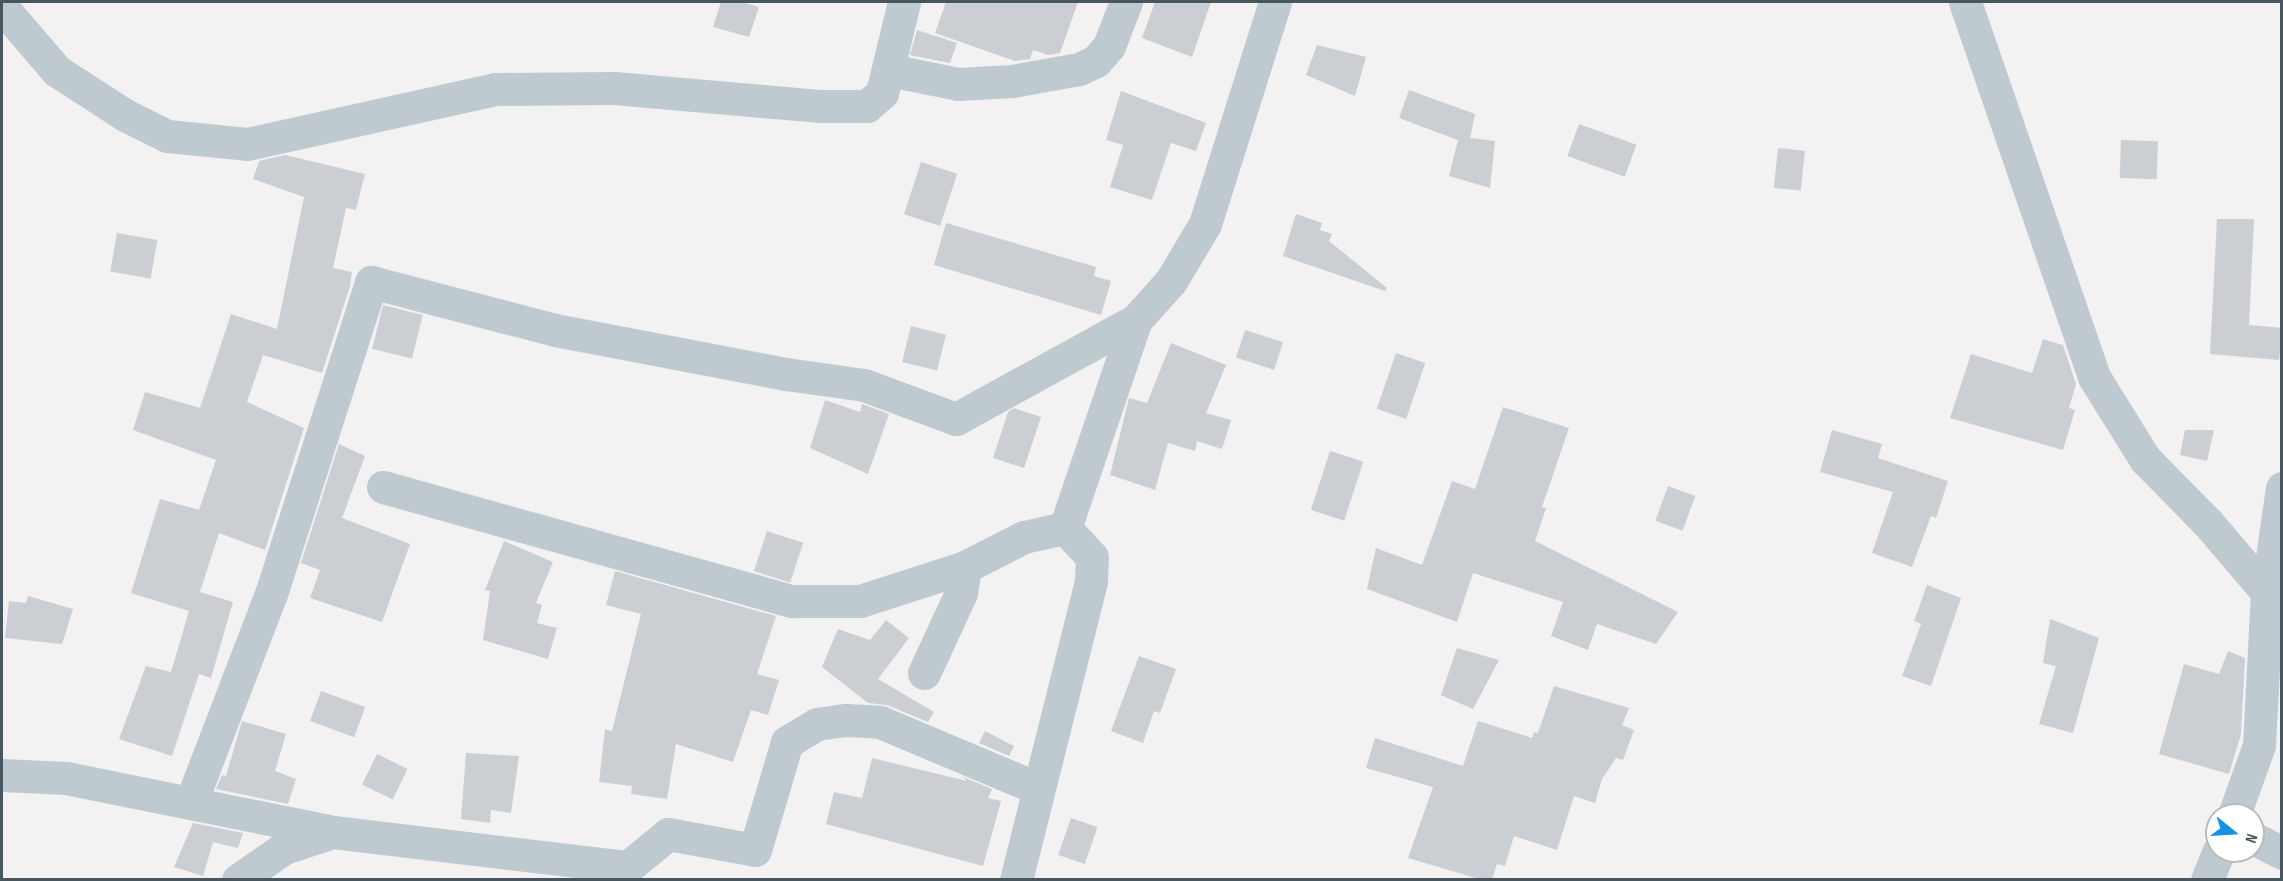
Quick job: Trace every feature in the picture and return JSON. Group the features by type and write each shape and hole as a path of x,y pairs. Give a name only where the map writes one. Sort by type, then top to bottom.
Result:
{"street":[{"path":"2,7 57,71 125,115 167,136 247,144 495,88 614,88 821,106 867,106 882,93 904,2"},
{"path":"889,70 958,84 1012,81 1079,69 1096,61 1108,46 1126,2"},
{"path":"191,802 271,594 371,282 555,330 786,374 864,385 956,419 1136,320 1171,281 1205,224 1275,2"},
{"path":"1965,2 2094,377 2145,459 2208,523 2267,592"},
{"path":"1065,528 1136,320"},
{"path":"383,487 792,601 860,601 965,567 1024,537 1065,528"},
{"path":"2238,803 2259,745 2267,592 2282,488"},
{"path":"1016,879 1037,788 1091,581 1092,557 1065,528"},
{"path":"924,673 961,593 965,567"},
{"path":"2,775 66,778 333,832 628,867 668,834 755,850 787,742 816,724 846,720 880,722 1037,788"},
{"path":"238,879 284,848 333,832"},
{"path":"2265,844 2282,853"},
{"path":"2207,879 2214,863"}],"building":[{"path":"721,2 742,2 759,7 749,37 713,27"},
{"path":"946,2 1078,2 1060,53 1048,55 1033,50 1030,59 1015,61 935,33"},
{"path":"1155,2 1211,2 1192,57 1142,38"},
{"path":"917,30 957,43 950,63 910,55"},
{"path":"1317,45 1366,57 1355,96 1306,75"},
{"path":"1409,90 1475,114 1470,138 1495,141 1490,188 1449,176 1458,140 1399,118"},
{"path":"1121,91 1206,123 1196,151 1171,143 1152,200 1110,187 1123,145 1106,140"},
{"path":"1579,124 1636,145 1625,177 1567,156"},
{"path":"2121,140 2158,141 2157,179 2120,178"},
{"path":"1778,148 1805,151 1801,191 1774,188"},
{"path":"285,155 365,174 356,210 346,208 333,268 352,272 350,286 322,373 263,355 247,402 304,428 265,550 219,533 200,592 233,602 211,678 199,674 172,756 119,739 146,666 171,672 189,611 131,593 160,499 199,510 216,460 133,430 145,392 200,408 231,314 277,329 304,197 253,179 259,161"},
{"path":"921,162 957,174 940,226 904,214"},
{"path":"1296,214 1322,223 1320,230 1332,234 1329,241 1387,288 1385,291 1283,256"},
{"path":"2217,219 2254,219 2249,325 2282,328 2279,360 2210,354"},
{"path":"946,223 1096,267 1094,276 1111,281 1101,315 934,265"},
{"path":"117,233 157,240 151,279 110,271"},
{"path":"383,305 423,315 412,359 372,349"},
{"path":"911,326 946,335 937,371 902,362"},
{"path":"1245,330 1283,342 1274,370 1236,358"},
{"path":"2043,339 2063,345 2076,384 2069,408 2075,410 2063,450 1950,418 1971,354 2032,373"},
{"path":"1171,343 1226,365 1206,413 1231,420 1222,449 1197,441 1195,451 1168,443 1155,490 1110,475 1129,398 1147,403"},
{"path":"1396,353 1425,363 1406,419 1377,409"},
{"path":"825,400 860,412 862,404 889,414 868,474 810,448"},
{"path":"1503,407 1569,428 1542,507 1546,508 1535,541 1678,612 1656,644 1597,624 1588,650 1551,636 1563,602 1473,573 1457,622 1367,589 1376,548 1422,565 1452,481 1475,489"},
{"path":"1014,408 1041,417 1024,468 993,458 1008,412"},
{"path":"1832,430 1882,444 1878,458 1948,481 1936,518 1931,516 1912,567 1872,553 1893,492 1820,472"},
{"path":"2185,430 2214,430 2207,461 2180,455"},
{"path":"339,444 365,456 342,518 410,544 382,622 310,598 320,570 301,563"},
{"path":"1330,451 1363,462 1344,521 1311,510"},
{"path":"1668,486 1695,496 1683,531 1655,521"},
{"path":"767,531 803,543 790,583 754,571"},
{"path":"504,541 553,562 536,603 542,605 537,623 557,628 548,659 483,640 490,591 485,590"},
{"path":"615,571 776,616 757,674 779,680 768,715 751,710 733,762 676,744 667,799 631,794 632,786 599,782 605,729 612,731 641,614 606,605"},
{"path":"1927,585 1961,598 1931,686 1902,676 1921,624 1914,621"},
{"path":"28,596 73,609 62,644 5,638 9,601 26,603"},
{"path":"2050,619 2099,638 2073,733 2039,724 2056,666 2043,663"},
{"path":"886,620 909,638 878,679 934,712 928,722 887,705 868,703 822,667 838,629 870,640"},
{"path":"1457,648 1499,660 1473,709 1441,695"},
{"path":"2228,651 2245,658 2241,734 2229,774 2159,754 2184,664 2219,674"},
{"path":"1139,656 1176,669 1160,713 1154,711 1143,743 1111,731"},
{"path":"1554,686 1629,708 1622,725 1634,730 1623,760 1616,758 1602,779 1595,803 1574,796 1557,850 1514,836 1505,866 1497,864 1492,879 1479,879 1408,858 1433,787 1366,768 1375,738 1463,766 1478,721 1532,738 1534,732 1538,733"},
{"path":"321,691 365,707 354,737 310,721"},
{"path":"242,721 286,734 275,771 296,779 288,804 216,789 222,775 226,776"},
{"path":"985,731 1014,746 1009,756 979,743"},
{"path":"466,753 519,756 511,813 491,810 490,823 461,819"},
{"path":"377,754 408,769 393,799 362,785"},
{"path":"872,758 967,781 963,777 992,789 988,798 1001,801 983,866 826,824 834,792 862,798"},
{"path":"1071,818 1097,827 1085,864 1058,855"},
{"path":"193,823 243,833 238,848 213,842 203,876 174,867"}]}
